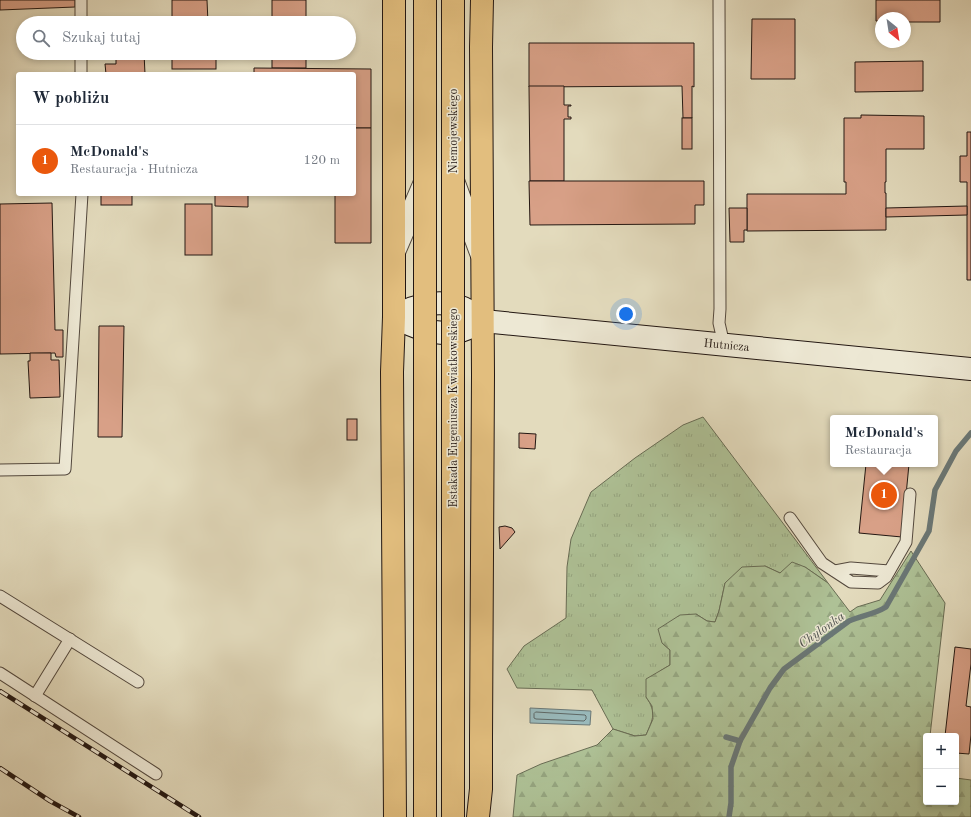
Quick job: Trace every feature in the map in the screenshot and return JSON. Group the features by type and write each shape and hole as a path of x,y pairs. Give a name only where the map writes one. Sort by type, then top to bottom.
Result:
{"highway":[{"path":"394,0 394,317 392,372 395,817"},
{"path":"425,0 425,817"},
{"name":"Estakada Eugeniusza Kwiatkowskiego","path":"453,0 453,817"},
{"path":"478,817 481,789 483,321 482,0"}],"main road":[{"name":"Hutnicza","path":"394,317 405,310 424,304 438,302 461,307 483,321"},
{"name":"Hutnicza","path":"394,317 414,327 438,333 457,332 483,321 971,369"}],"street":[{"path":"394,255 425,180 425,0"},
{"name":"Niemojewskiego","path":"453,0 453,180 482,256"}],"lane":[{"path":"81,0 81,16"},
{"path":"720,0 719,323 724,345"},
{"path":"81,60 81,72"},
{"path":"0,470 65,469 82,196"},
{"path":"790,518 822,563 835,571 852,568 889,572 906,542 910,494"},
{"path":"0,596 138,682"},
{"path":"35,696 70,639"},
{"path":"0,672 156,774"}],"green space":[{"path":"703,417 828,583 805,567 780,573 765,566 725,583 715,622 707,621 696,614 662,643 670,650 670,665 660,671 646,697 652,707 653,716 646,735 635,736 613,729 592,690 517,688 507,669 524,646 566,618 567,567 571,539 591,492 635,458 683,425"},
{"path":"911,551 945,603 930,733 923,733 923,805 959,805 959,778 971,780 971,817 513,817 517,775 541,764 597,745 613,729 635,736 646,735 653,719 652,706 646,697 646,679 670,665 670,650 662,643 658,629 680,615 696,614 707,621 715,622 725,583 742,567 765,566 780,573 792,562 805,567 828,583 850,612 857,607 880,600"}],"water":[{"path":"530,708 591,711 590,725 530,723"}],"building":[{"path":"0,0 75,0 75,7 0,10"},
{"path":"172,0 207,0 208,16 172,16"},
{"path":"272,0 306,0 306,16 272,16"},
{"path":"876,0 940,0 940,22 911,22 911,12 876,12"},
{"path":"752,19 795,19 795,79 751,79"},
{"path":"529,43 694,43 692,118 683,118 682,86 529,87"},
{"path":"116,60 144,60 145,72 106,72 105,64 116,64"},
{"path":"172,60 216,60 216,69 172,69"},
{"path":"272,60 306,60 306,68 272,68"},
{"path":"923,61 923,91 855,92 855,62"},
{"path":"254,68 371,69 371,128 356,128 356,72 254,72"},
{"path":"529,86 564,86 564,105 571,105 568,106 568,117 571,117 571,119 564,119 564,181 530,181"},
{"path":"861,115 924,116 924,149 886,149 886,230 747,231 747,194 846,194 846,182 844,182 844,118 861,118"},
{"path":"682,118 692,118 692,149 682,149"},
{"path":"356,128 371,128 371,243 335,243 335,196 356,196"},
{"path":"967,132 971,132 971,280 967,280 967,182 960,182 960,156 967,156"},
{"path":"529,181 704,181 704,205 695,205 695,224 530,225"},
{"path":"101,196 132,196 132,205 101,205"},
{"path":"215,196 248,196 248,207 215,206"},
{"path":"52,203 55,330 63,330 63,357 56,357 55,353 0,354 0,204"},
{"path":"185,204 212,204 212,255 185,255"},
{"path":"967,206 967,215 886,217 886,208"},
{"path":"729,208 747,208 747,230 744,230 744,242 730,242"},
{"path":"99,326 124,326 122,437 98,437"},
{"path":"30,353 51,353 51,360 59,360 60,397 30,398 28,361 30,361"},
{"path":"347,419 357,419 357,440 347,440"},
{"path":"519,433 536,434 535,449 519,448"},
{"path":"866,467 909,467 902,537 859,533"},
{"path":"505,526 512,528 515,532 500,549 499,527"},
{"path":"955,647 971,649 971,664 966,706 971,707 969,754 959,753 959,733 945,733"}],"waterway":[{"name":"Chylonka","path":"729,817 731,803 731,767 740,741 770,688 784,669 849,621 877,612 886,607 929,531 935,490 956,451 971,433"},
{"path":"726,737 740,741"}],"railway":[{"path":"0,691 199,817"},
{"path":"0,768 50,801 79,817"}],"place":[{"name":"McDonald's","path":"884,495"}]}
